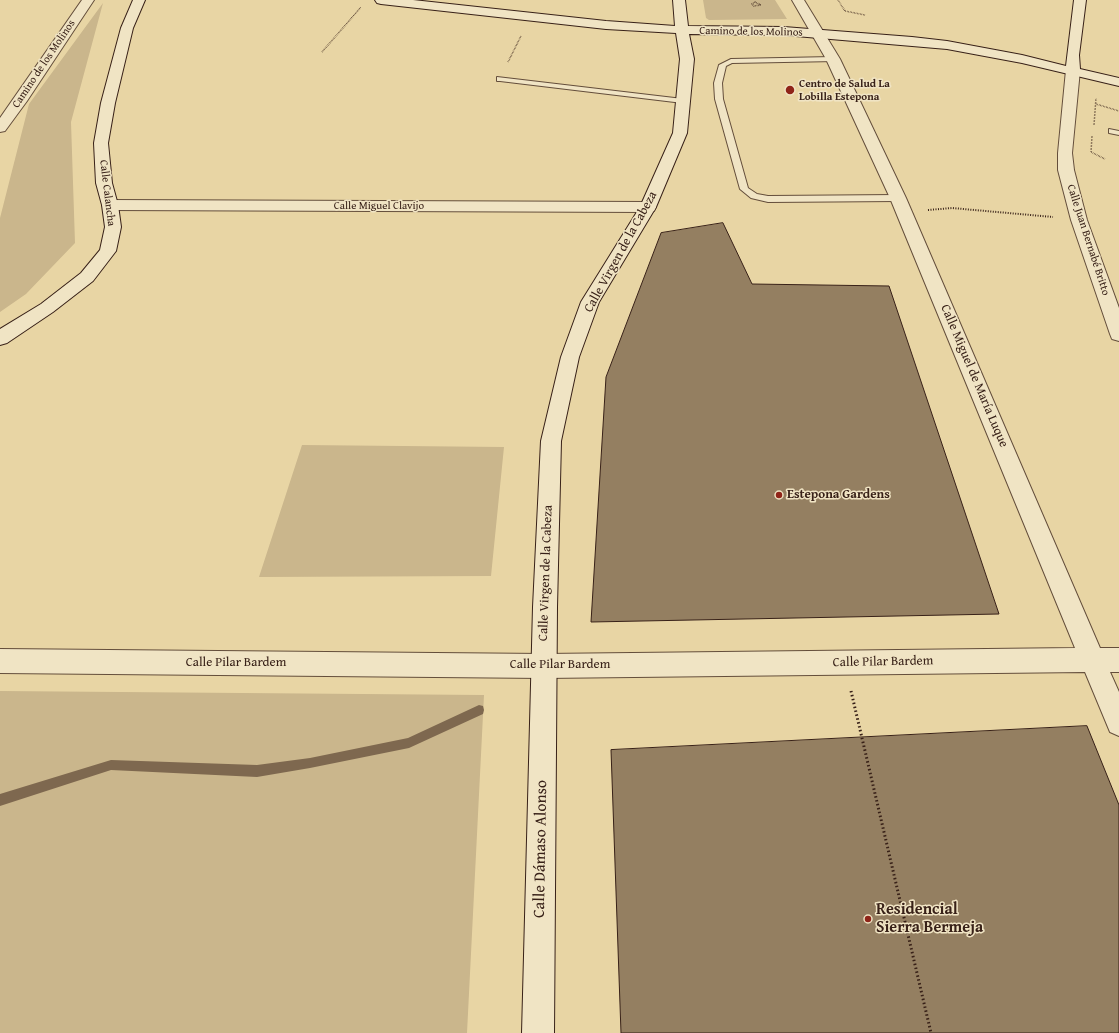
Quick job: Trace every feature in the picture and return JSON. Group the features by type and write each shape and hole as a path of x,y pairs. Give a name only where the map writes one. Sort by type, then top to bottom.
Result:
{"street":[{"name":"Camino de los Molinos","path":"0,128 88,0"},
{"name":"Calle Calancha","path":"0,338 47,308 87,277 108,251 113,227 110,205 104,183 101,143 108,103 127,28 139,0"},
{"name":"Camino de los Molinos","path":"381,0 606,25 682,30 784,31 947,45 1022,59 1119,82"},
{"name":"Calle Virgen de la Cabeza","path":"544,666 546,532 551,441 570,357 590,302 648,207 680,133 687,59 679,0"},
{"name":"Calle Miguel de María Luque","path":"798,0 833,59 901,205 1094,660 1119,723"},
{"name":"Calle Juan Bernabé Britto","path":"1080,0 1073,55 1073,70 1065,153 1066,170 1079,220 1119,334"},
{"name":"Calle Miguel Clavijo","path":"110,205 648,207"},
{"name":"Calle Pilar Bardem","path":"0,661 544,666 1119,660"},
{"name":"Calle Dámaso Alonso","path":"538,1033 544,666"}],"lane":[{"path":"833,59 731,60 723,65 718,83 719,99 744,189 754,196 768,199 901,205"},
{"path":"500,79 683,101"}],"path":[{"path":"322,52 362,6"},
{"path":"500,79 530,17"},
{"path":"1096,104 1119,111"},
{"path":"901,205 952,208 1079,220"},
{"path":"844,663 931,1033"}],"shaded area":[{"path":"703,0 775,0 787,19 709,20 706,18"},
{"path":"103,3 71,122 75,243 26,294 0,312 0,218 29,104"},
{"path":"302,445 504,447 491,576 259,577"},
{"path":"0,691 484,695 467,1033 0,1033"}],"building":[{"name":"Estepona Gardens","path":"723,223 752,284 889,286 999,614 591,622 606,377 661,233"},
{"name":"Residencial Sierra Bermeja","path":"1087,726 1119,805 1119,1033 621,1033 611,750"}],"waterway":[{"path":"0,800 111,765 257,771 310,763 409,743 479,710"}],"place":[{"name":"Centro de Salud La Lobilla Estepona","path":"790,90"},
{"name":"Estepona Gardens","path":"779,495"},
{"name":"Residencial Sierra Bermeja","path":"868,919"}]}
